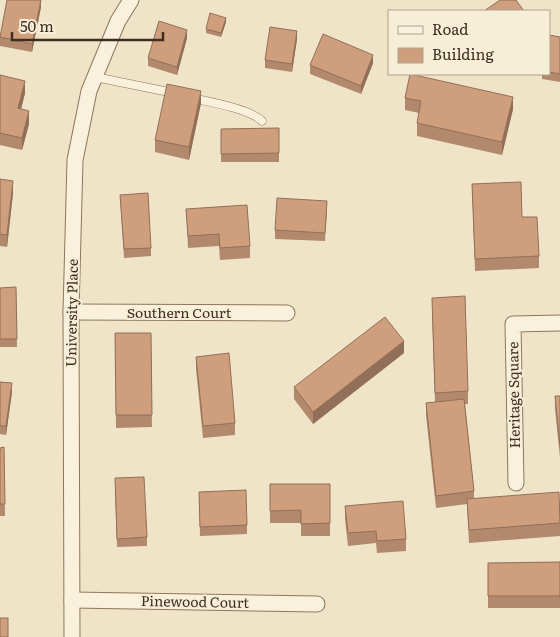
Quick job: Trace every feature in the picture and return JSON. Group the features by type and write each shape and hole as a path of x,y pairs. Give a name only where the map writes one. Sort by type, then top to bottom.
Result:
{"street":[{"name":"University Place","path":"72,637 71,312 75,160 89,91 118,20 131,0"},
{"name":"Southern Court","path":"71,312 287,313"},
{"name":"Heritage Square","path":"516,483 513,324 560,322"},
{"name":"Pinewood Court","path":"72,600 317,604"}],"lane":[{"path":"95,77 178,94"},
{"path":"186,96 258,116 262,121"}],"building":[{"path":"7,0 41,0 32,44 0,37"},
{"path":"500,0 516,0 523,10 485,10"},
{"path":"210,13 226,18 221,33 206,29"},
{"path":"159,21 187,30 177,67 148,58"},
{"path":"270,27 297,31 292,64 265,60"},
{"path":"323,34 373,55 361,86 310,65"},
{"path":"550,35 560,37 560,74 550,72"},
{"path":"0,75 25,81 18,108 29,111 22,138 0,133"},
{"path":"410,75 513,97 502,142 417,123 421,101 405,98"},
{"path":"167,84 201,91 189,147 155,140"},
{"path":"279,128 279,153 221,154 221,129"},
{"path":"0,179 13,181 7,235 0,234"},
{"path":"521,182 522,217 537,217 539,256 475,259 472,184"},
{"path":"148,193 151,248 124,249 120,195"},
{"path":"277,198 327,201 325,233 275,230"},
{"path":"247,205 250,246 220,248 219,234 188,236 186,209"},
{"path":"16,287 17,339 0,339 0,288"},
{"path":"465,296 468,391 435,393 432,298"},
{"path":"385,317 404,341 313,412 294,387"},
{"path":"115,333 151,333 152,415 116,415"},
{"path":"229,353 235,423 203,426 196,357"},
{"path":"0,382 12,383 6,426 0,426"},
{"path":"555,396 560,396 560,446"},
{"path":"464,399 474,491 436,496 426,403"},
{"path":"4,447 5,504 0,504 0,448"},
{"path":"144,477 147,537 117,539 115,478"},
{"path":"270,484 330,484 330,523 301,524 301,510 270,511"},
{"path":"246,490 247,525 200,527 199,492"},
{"path":"559,492 560,523 469,530 467,499"},
{"path":"403,501 406,539 377,541 376,531 348,533 345,506"},
{"path":"560,562 560,596 488,596 488,563"},
{"path":"0,618 8,618 8,637 0,637"}]}
